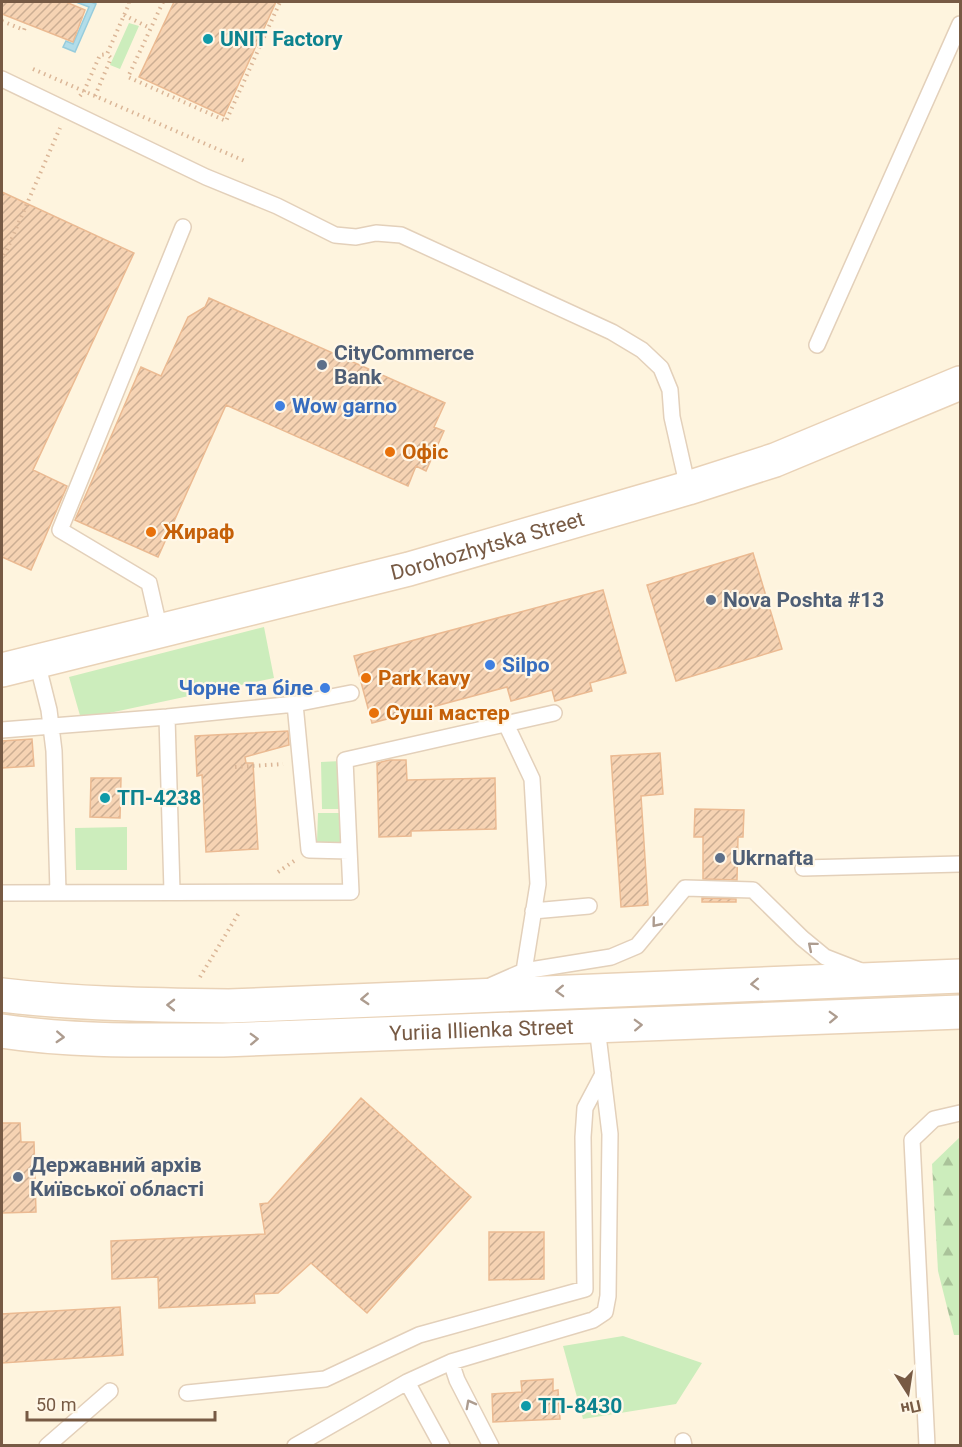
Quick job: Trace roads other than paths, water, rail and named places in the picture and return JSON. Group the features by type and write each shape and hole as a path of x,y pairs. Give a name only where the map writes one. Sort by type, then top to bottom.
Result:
{"main road":[{"name":"Dorohozhytska Street","path":"2,670 409,569 688,488 775,460 960,383"},
{"name":"Yuriia Illienka Street","path":"2,995 42,1000 119,1004 229,1006 471,994 960,976"},
{"name":"Yuriia Illienka Street","path":"2,1031 36,1036 112,1040 212,1040 960,1012"}],"lane":[{"path":"817,345 960,24"},
{"path":"2,79 206,177 277,206 335,236 356,237 376,233 401,235 612,332 642,350 661,368 670,390 672,417 688,488"},
{"path":"160,631 148,583 60,530 183,227"},
{"path":"37,662 51,727 58,892"},
{"path":"2,730 295,704 351,693"},
{"path":"295,704 309,850 349,851"},
{"path":"2,893 351,891 345,760 554,713"},
{"path":"167,717 172,891"},
{"path":"506,724 532,779 538,884 524,971"},
{"path":"803,868 960,864"},
{"path":"471,994 524,971 611,957 637,946 685,888 753,890 825,957 884,979"},
{"path":"533,912 589,906"},
{"path":"295,1446 407,1382 451,1362 593,1320 604,1312 608,1296 610,1134 597,1027"},
{"path":"187,1393 325,1379 419,1335 585,1288 583,1137 585,1108 603,1074"},
{"path":"927,1446 912,1140 934,1119 960,1113"},
{"path":"451,1362 457,1380 491,1446"},
{"path":"407,1382 442,1446"},
{"path":"47,1446 110,1391"}],"water":[{"path":"76,2 96,4 75,52 63,47 66,41 73,44 89,7"}],"place":[{"name":"UNIT Factory","path":"208,39"},
{"name":"CityCommerce Bank","path":"322,365"},
{"name":"Wow garno","path":"280,406"},
{"name":"Офіс","path":"390,452"},
{"name":"Жираф","path":"151,532"},
{"name":"Nova Poshta #13","path":"711,600"},
{"name":"Silpo","path":"490,665"},
{"name":"Park kavy","path":"366,678"},
{"name":"Чорне та біле","path":"325,688"},
{"name":"Суші мастер","path":"374,713"},
{"name":"ТП-4238","path":"105,798"},
{"name":"Ukrnafta","path":"720,858"},
{"name":"Державний архів Київської області","path":"18,1177"},
{"name":"ТП-8430","path":"526,1406"}]}
